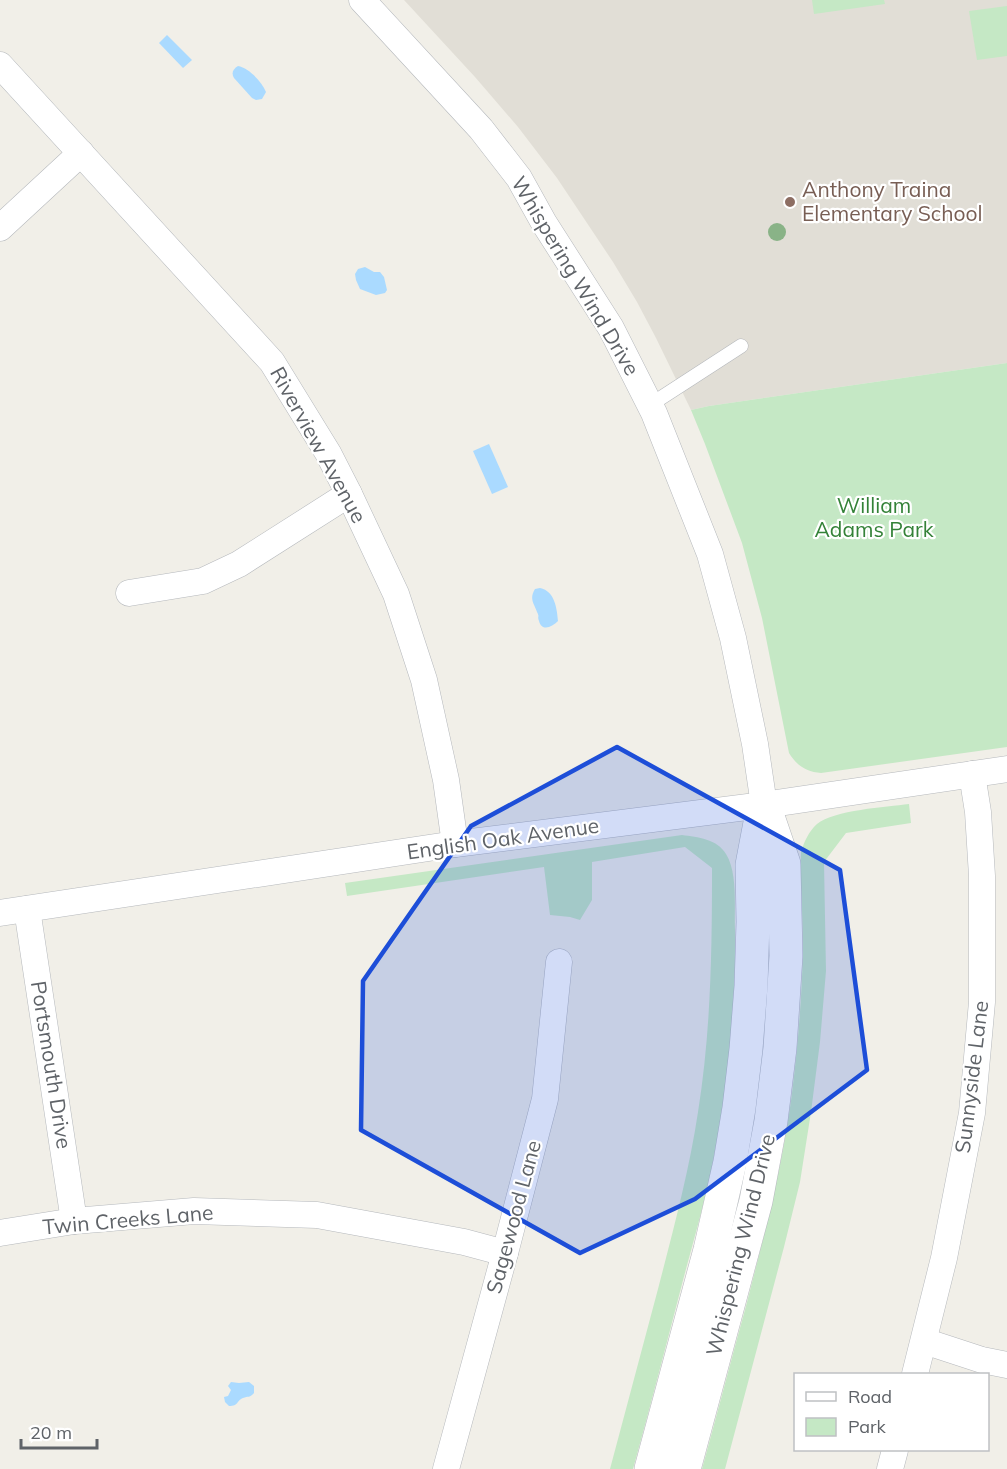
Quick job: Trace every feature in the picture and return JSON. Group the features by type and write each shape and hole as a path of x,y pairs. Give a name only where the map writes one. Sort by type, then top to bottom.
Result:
{"street":[{"name":"Whispering Wind Drive","path":"362,0 481,129 519,178 544,223 611,327 650,405 713,565 733,638 755,744 764,805 784,864 786,896 784,997 769,1133 756,1201 684,1469"},
{"name":"Riverview Avenue","path":"0,65 272,362 328,453 396,594 424,680 446,780 455,844"},
{"path":"0,228 81,153"},
{"path":"129,593 203,581 239,564 349,494"},
{"name":"English Oak Avenue","path":"0,913 455,844 764,805 1007,769"},
{"name":"Sunnyside Lane","path":"915,1373 944,1258 972,1113 982,1002 982,876 978,812 972,774"},
{"name":"Whispering Wind Drive","path":"651,1469 710,1250 740,1108 751,986 752,865 764,805"},
{"name":"Portsmouth Drive","path":"27,909 74,1221"},
{"name":"Sagewood Lane","path":"446,1469 545,1099 559,962"},
{"name":"Twin Creeks Lane","path":"0,1233 74,1221 194,1211 317,1215 464,1242 505,1253"},
{"path":"924,1341 982,1360 1007,1365"},
{"path":"890,1469 894,1451"}],"lane":[{"path":"650,405 741,346"}],"highlighted area":[{"path":"617,747 840,870 867,1070 695,1199 580,1253 361,1130 363,981 471,826"}],"shaded area":[{"name":"Anthony Traina Elementary School","path":"404,0 1007,0 1007,363 691,410 637,302 557,178 518,127"}],"green space":[{"path":"812,0 884,0 885,4 814,14"},
{"path":"1007,6 1007,56 977,60 969,11"},
{"name":"William Adams Park","path":"1007,363 1007,747 821,773 807,770 799,765 789,753 762,618 742,543 691,410"},
{"path":"909,804 911,823 846,833 824,862 826,971 820,1042 800,1182 725,1469 702,1469 766,1227 788,1120 802,984 801,852 812,830 825,819 861,810"},
{"path":"682,835 707,840 718,845 726,854 732,871 735,891 735,958 727,1072 707,1188 633,1469 610,1469 675,1223 694,1134 708,1021 712,868 685,847 592,862 592,900 580,920 550,915 544,867 347,896 345,883"}],"water":[{"path":"167,35 192,60 183,68 159,43"},
{"path":"238,66 251,72 261,84 266,92 262,99 252,98 234,78 233,71"},
{"path":"365,267 374,272 380,272 384,277 387,290 385,293 376,295 360,289 355,274 358,269"},
{"path":"489,444 508,487 492,494 473,451"},
{"path":"540,588 552,597 557,611 558,621 547,627 540,624 532,596 535,589"},
{"path":"231,1382 249,1382 254,1386 254,1393 229,1406 224,1397 228,1396 231,1390 228,1386"}],"place":[{"name":"Anthony Traina Elementary School","path":"790,202"}]}
